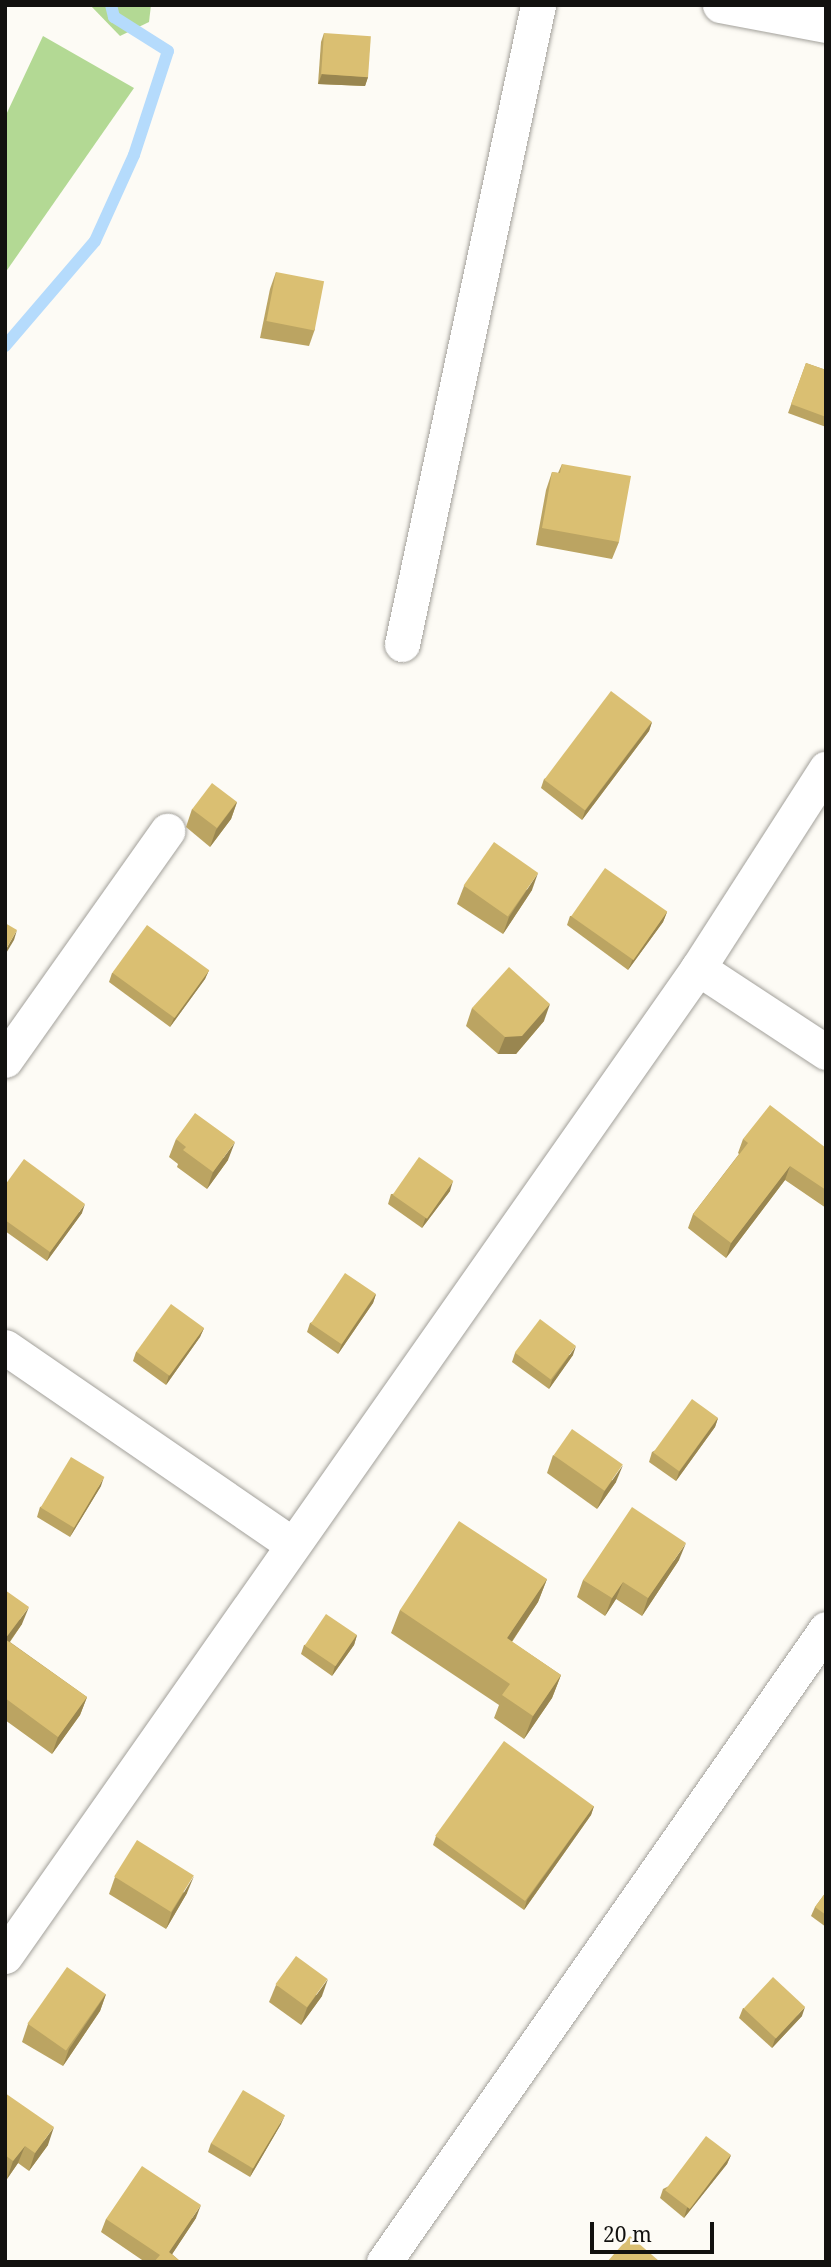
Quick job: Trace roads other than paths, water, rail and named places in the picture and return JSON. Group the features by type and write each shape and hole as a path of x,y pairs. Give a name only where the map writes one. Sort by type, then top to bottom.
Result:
{"street":[{"path":"402,644 538,5"},
{"path":"720,5 826,25"},
{"path":"5,1956 698,968 826,769"},
{"path":"5,1060 167,831"},
{"path":"698,968 826,1052"},
{"path":"5,1347 293,1545"},
{"path":"384,2262 826,1629"}],"waterway":[{"path":"5,346 95,241 134,155 168,51 114,17 111,5"}]}
